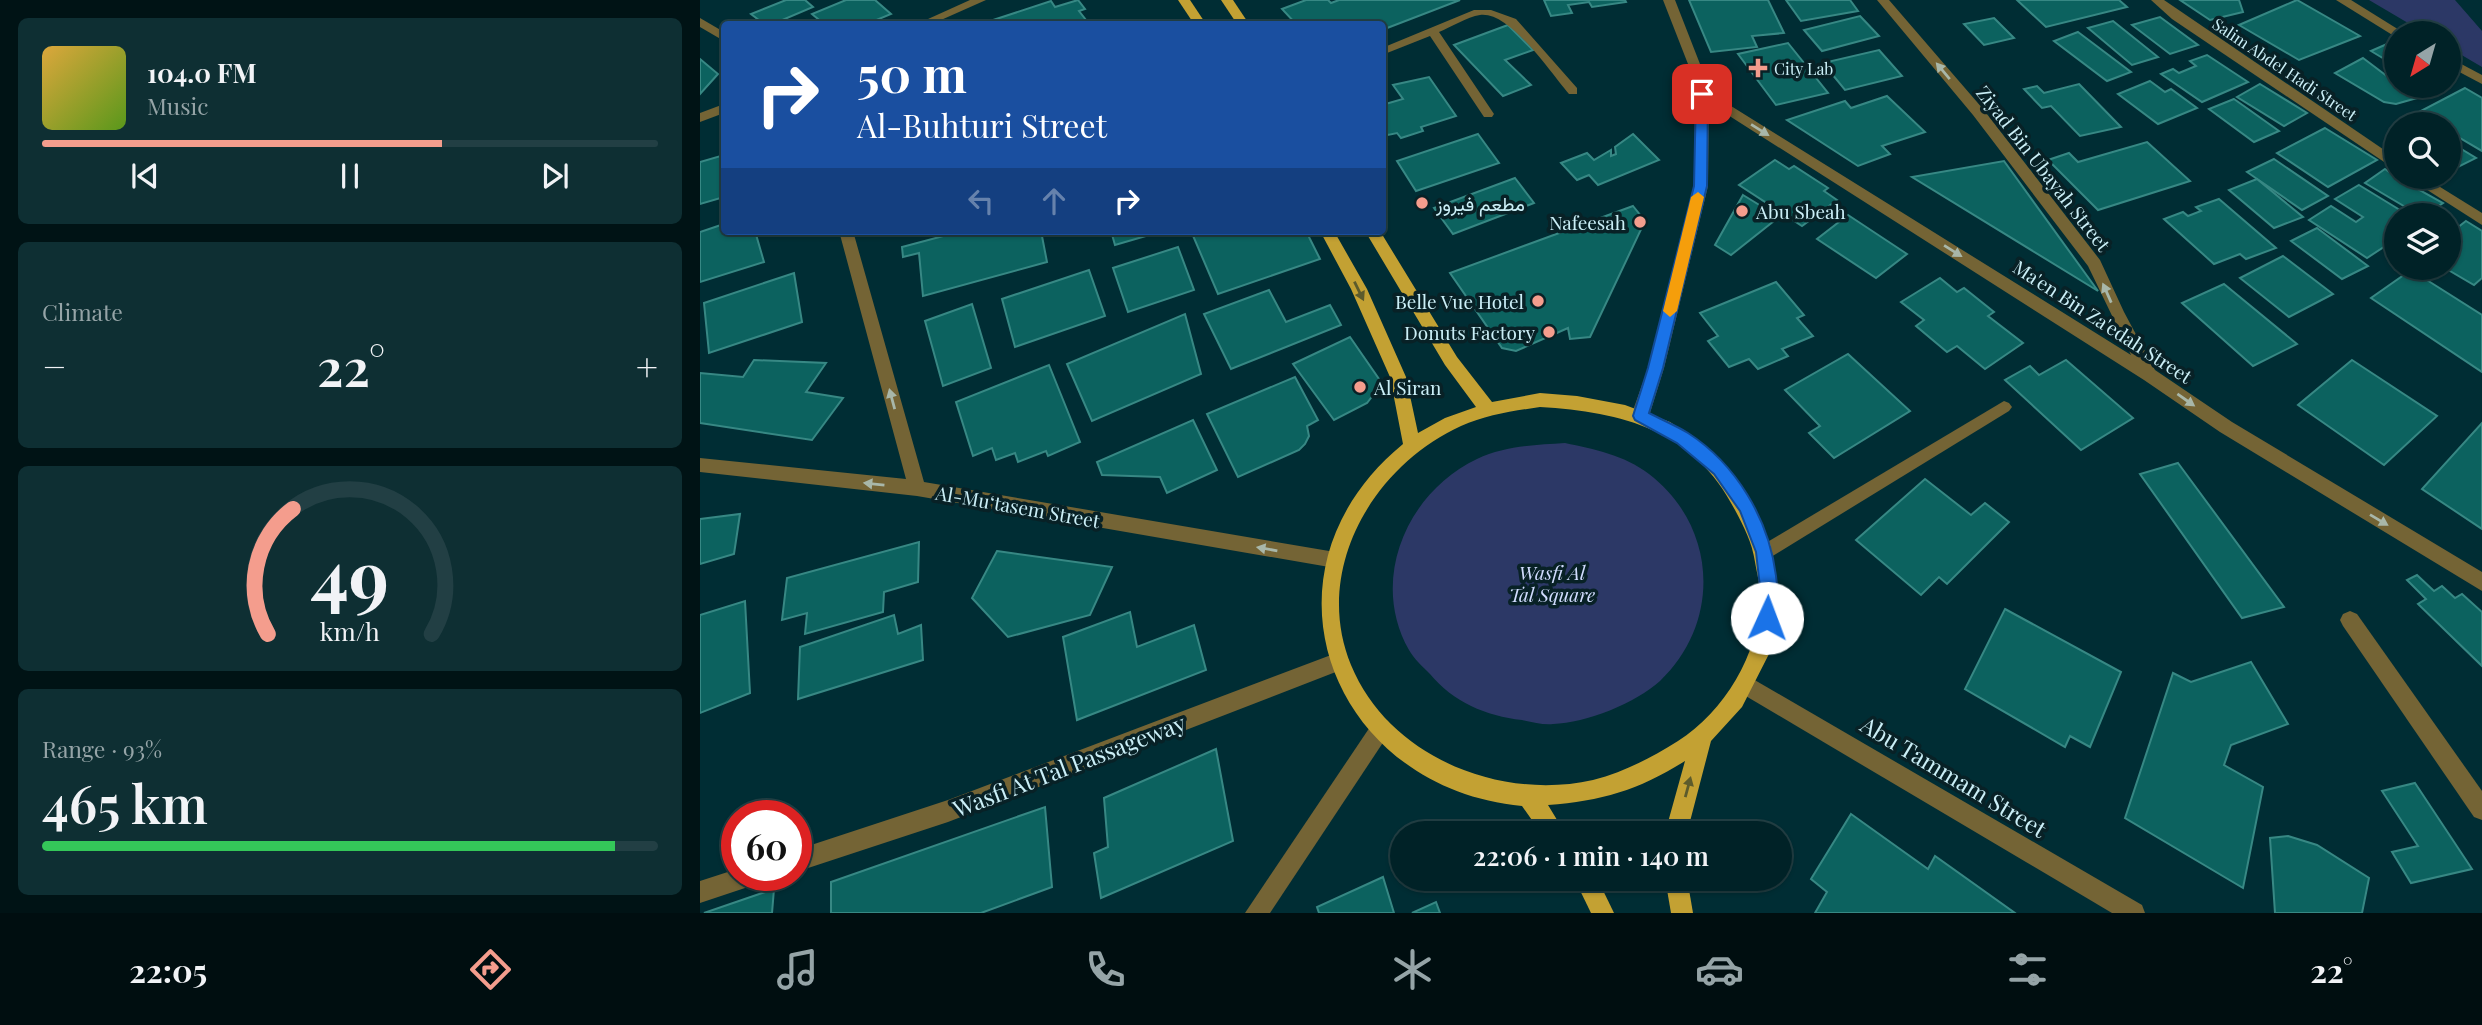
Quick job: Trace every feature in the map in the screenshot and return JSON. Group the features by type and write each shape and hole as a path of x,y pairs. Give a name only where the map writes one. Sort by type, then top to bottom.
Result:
{"main road":[{"path":"1184,0 1198,21"},
{"path":"1227,0 1241,21"},
{"path":"1329,235 1359,289 1398,377 1412,446"},
{"path":"1374,235 1451,361 1488,409"},
{"path":"1552,401 1591,403 1640,416 1683,438 1719,469 1747,508 1765,552 1770,596 1766,629 1746,685 1727,714 1701,740 1650,773 1591,792 1528,796 1472,785 1421,762 1381,728 1356,695 1339,661 1329,610 1335,560 1346,527 1363,496 1385,469 1412,446 1448,424 1488,409 1552,401"},
{"path":"1679,821 1701,740"},
{"path":"1528,796 1546,821"},
{"path":"1591,891 1602,913"},
{"path":"1678,891 1682,913"}],"street":[{"path":"930,21 980,0"},
{"path":"1640,416 1656,368 1701,186 1702,94 1694,64 1669,0"},
{"name":"Ziyad Bin Ubayah Street","path":"1883,0 1978,112 2095,264 2116,312 2150,375"},
{"name":"Salim Abdel Hadi Street","path":"2157,0 2176,16 2384,157"},
{"path":"2342,0 2384,24"},
{"path":"700,22 721,35"},
{"path":"2461,68 2482,80"},
{"name":"Ma'en Bin Za'edah Street","path":"1702,94 2150,375 2226,427 2482,582"},
{"path":"700,118 721,109"},
{"path":"2433,189 2482,220"},
{"path":"847,235 917,488"},
{"name":"Al-Muʻtasem Street","path":"700,465 917,488 1335,560"},
{"path":"2350,620 2482,809"},
{"name":"Wasfi At Tal Passageway","path":"812,856 948,811 1339,661"},
{"name":"Abu Tammam Street","path":"1746,685 2134,913"},
{"path":"1256,913 1381,728"},
{"path":"700,892 721,885"}],"lane":[{"path":"1386,50 1478,12 1491,13 1512,21 1573,91"},
{"path":"1433,32 1488,114"},
{"path":"1765,552 2004,407"}],"green space":[{"path":"2369,0 2455,0 2482,31 2482,67 2461,55 2461,21 2405,21"},
{"name":"Wasfi Al Tal Square","path":"1565,443 1619,457 1649,474 1672,495 1688,520 1699,547 1703,575 1702,603 1694,631 1680,657 1650,689 1595,716 1566,723 1545,724 1483,711 1460,700 1439,684 1411,653 1398,623 1393,595 1394,568 1414,515 1431,493 1452,474 1477,459 1498,451"}],"building":[{"path":"786,0 805,0 813,7 780,21 760,21 751,14"},
{"path":"846,0 875,0 891,14 874,21 820,21 812,14"},
{"path":"1078,0 1085,9 1079,11 1086,20 990,21 1051,1 1055,7"},
{"path":"1306,0 1328,0 1331,3 1339,0 1460,0 1386,28 1386,21 1293,21 1282,9"},
{"path":"1544,0 1626,2 1592,7 1589,2 1568,5 1572,13 1551,16"},
{"path":"1689,0 1768,0 1784,33 1752,36 1757,47 1711,52"},
{"path":"1786,0 1850,0 1858,11 1801,21"},
{"path":"2017,0 2119,0 2127,7 2046,27"},
{"path":"2180,0 2239,0 2243,12 2210,20"},
{"path":"2297,0 2360,36 2299,60 2239,25"},
{"path":"1860,16 1879,36 1822,51 1804,30"},
{"path":"2160,17 2198,45 2170,54 2132,25"},
{"path":"1994,18 2014,38 1984,45 1964,24"},
{"path":"2113,21 2158,57 2132,65 2088,28"},
{"path":"1508,25 1533,50 1505,60 1531,85 1503,96 1454,45"},
{"path":"2078,32 2131,72 2107,81 2054,41"},
{"path":"1788,43 1828,93 1776,105 1738,54"},
{"path":"2384,45 2384,59 2371,51"},
{"path":"1879,50 1902,76 1845,90 1823,63"},
{"path":"2207,55 2248,82 2202,102 2161,74 2173,69 2179,73 2196,66 2190,61"},
{"path":"2363,58 2384,74 2384,98 2417,98 2396,104 2384,102 2335,73"},
{"path":"700,59 718,74 700,94"},
{"path":"1429,77 1456,116 1421,127 1423,131 1401,138 1397,133 1388,135 1386,104 1403,99 1393,85"},
{"path":"2150,81 2165,92 2171,89 2197,108 2158,124 2118,94"},
{"path":"2079,84 2121,127 2080,136 2051,106 2042,108 2024,89 2037,86 2044,93"},
{"path":"2260,84 2307,113 2284,126 2237,97"},
{"path":"2465,88 2482,98 2482,151 2461,139 2461,112 2419,112 2446,98 2461,98 2461,90"},
{"path":"1887,96 1925,132 1882,146 1890,154 1858,166 1787,120 1845,101 1851,108"},
{"path":"2234,99 2279,131 2254,142 2209,109"},
{"path":"2325,128 2377,160 2328,187 2277,153"},
{"path":"1478,134 1499,163 1416,191 1397,161"},
{"path":"1633,134 1659,160 1598,185 1589,175 1577,180 1561,163 1587,153 1594,160 1611,150 1611,156 1616,154 1615,147"},
{"path":"2147,142 2190,181 2098,210 2048,160 2069,153 2078,162"},
{"path":"2461,149 2476,158 2461,166"},
{"path":"721,156 721,198 700,204 700,162"},
{"path":"2274,159 2328,196 2302,210 2247,172"},
{"path":"1775,160 1789,169 1794,166 1828,188 1824,191 1837,200 1802,226 1739,185"},
{"path":"2004,161 2098,291 1912,177"},
{"path":"2384,170 2384,189 2418,189 2443,203 2399,203 2365,183"},
{"path":"1515,178 1534,203 1453,234 1434,208"},
{"path":"2257,179 2303,217 2274,228 2229,190"},
{"path":"2359,185 2388,203 2384,203 2384,247 2367,258 2309,220 2331,206 2356,222 2363,217 2335,199"},
{"path":"1743,195 1779,217 1731,255 1715,245"},
{"path":"2219,199 2276,248 2246,259 2240,254 2214,264 2164,219 2183,212 2188,216 2201,211 2196,207"},
{"name":"Belle Vue Hotel","path":"1633,206 1645,221 1590,337 1570,339 1568,328 1516,351 1502,348 1450,273"},
{"path":"1848,215 1907,254 1876,278 1817,239"},
{"path":"2466,221 2482,231 2482,278 2474,285 2461,277 2461,225"},
{"path":"721,225 721,235 756,235 764,262 700,282 700,232"},
{"path":"2317,228 2368,266 2342,279 2291,241"},
{"path":"947,235 1042,235 1047,262 923,296 919,253 903,257 902,247"},
{"path":"1112,235 1149,235 1115,245"},
{"path":"1193,235 1308,235 1320,259 1218,294"},
{"path":"1178,247 1194,290 1128,312 1113,268"},
{"path":"2283,256 2333,294 2289,317 2240,278"},
{"path":"1089,270 1105,316 1015,347 1002,299"},
{"path":"794,273 802,322 709,353 704,303"},
{"path":"1940,278 1957,292 1964,288 1994,312 1988,316 2023,343 1985,369 1957,346 1947,352 1916,326 1924,320 1901,302"},
{"path":"2397,280 2427,280 2482,315 2482,372 2371,298"},
{"path":"1776,282 1804,315 1797,318 1813,336 1782,349 1788,356 1758,369 1749,359 1729,367 1708,341 1718,336 1700,313"},
{"path":"2224,284 2297,344 2253,366 2182,303"},
{"path":"1269,290 1286,322 1330,305 1341,325 1231,369 1204,314"},
{"path":"972,304 991,368 943,386 925,321"},
{"path":"1185,314 1201,374 1092,421 1067,364"},
{"path":"1350,337 1379,379 1377,390 1367,403 1334,420 1293,364"},
{"path":"1848,354 1910,411 1834,458 1809,433 1820,426 1785,390"},
{"path":"754,360 826,363 806,392 843,398 812,440 700,423 700,373 743,377"},
{"path":"2066,360 2133,418 2081,450 2005,380 2030,366 2039,375"},
{"path":"2352,360 2437,416 2384,465 2298,405"},
{"path":"1049,365 1080,442 1048,456 1046,451 1018,462 1015,453 996,460 992,448 973,456 956,402"},
{"path":"1295,377 1318,420 1307,426 1309,436 1305,444 1299,450 1238,477 1207,414"},
{"path":"1193,420 1217,470 1167,493 1160,477 1102,475 1097,462"},
{"path":"2482,423 2482,529 2422,489"},
{"path":"2178,463 2284,607 2242,618 2140,474"},
{"path":"1925,479 1971,515 1985,503 2009,522 1947,584 1939,577 1921,595 1856,540"},
{"path":"740,514 734,554 700,564 700,519"},
{"path":"919,542 918,582 884,592 883,612 805,634 807,613 782,620 787,578"},
{"path":"997,551 1112,567 1090,615 1008,637 972,598"},
{"path":"2417,575 2434,591 2442,586 2455,598 2462,594 2482,612 2482,666 2418,604 2426,599 2407,580"},
{"path":"745,601 750,693 700,713 700,615"},
{"path":"2005,609 2121,672 2090,747 2070,736 2065,747 1965,689"},
{"path":"1130,612 1137,647 1194,625 1206,670 1077,720 1063,637"},
{"path":"894,615 898,634 921,625 923,660 798,699 800,647"},
{"path":"2251,662 2288,724 2231,745 2224,765 2263,787 2243,888 2125,818 2173,673 2191,682"},
{"path":"1216,749 1233,841 1101,898 1094,853 1108,847 1104,798"},
{"path":"2415,783 2472,869 2411,883 2392,852 2418,846 2382,791"},
{"path":"1045,807 1052,887 981,913 831,913 831,882"},
{"path":"1851,814 1928,869 1935,856 2015,913 1815,913 1827,892 1811,879"},
{"path":"2288,836 2317,845 2369,878 2362,913 2275,913 2270,838"},
{"path":"1383,877 1394,913 1319,913 1317,907"},
{"path":"768,891 774,891 772,913 704,913"},
{"path":"1436,902 1440,913 1412,913"}],"slow traffic":[{"path":"1670,311 1698,197"}],"place":[{"name":"City Lab","path":"1758,68"},
{"name":"مطعم فيروز","path":"1422,203"},
{"name":"Abu Sbeah","path":"1742,211"},
{"name":"Nafeesah","path":"1640,222"},
{"name":"Belle Vue Hotel","path":"1538,301"},
{"name":"Donuts Factory","path":"1549,332"},
{"name":"Al Siran","path":"1360,387"}],"route":[{"path":"1702,94 1701,186 1656,368 1640,416 1683,438 1719,469 1747,508 1765,552 1770,596 1767,618"}]}
